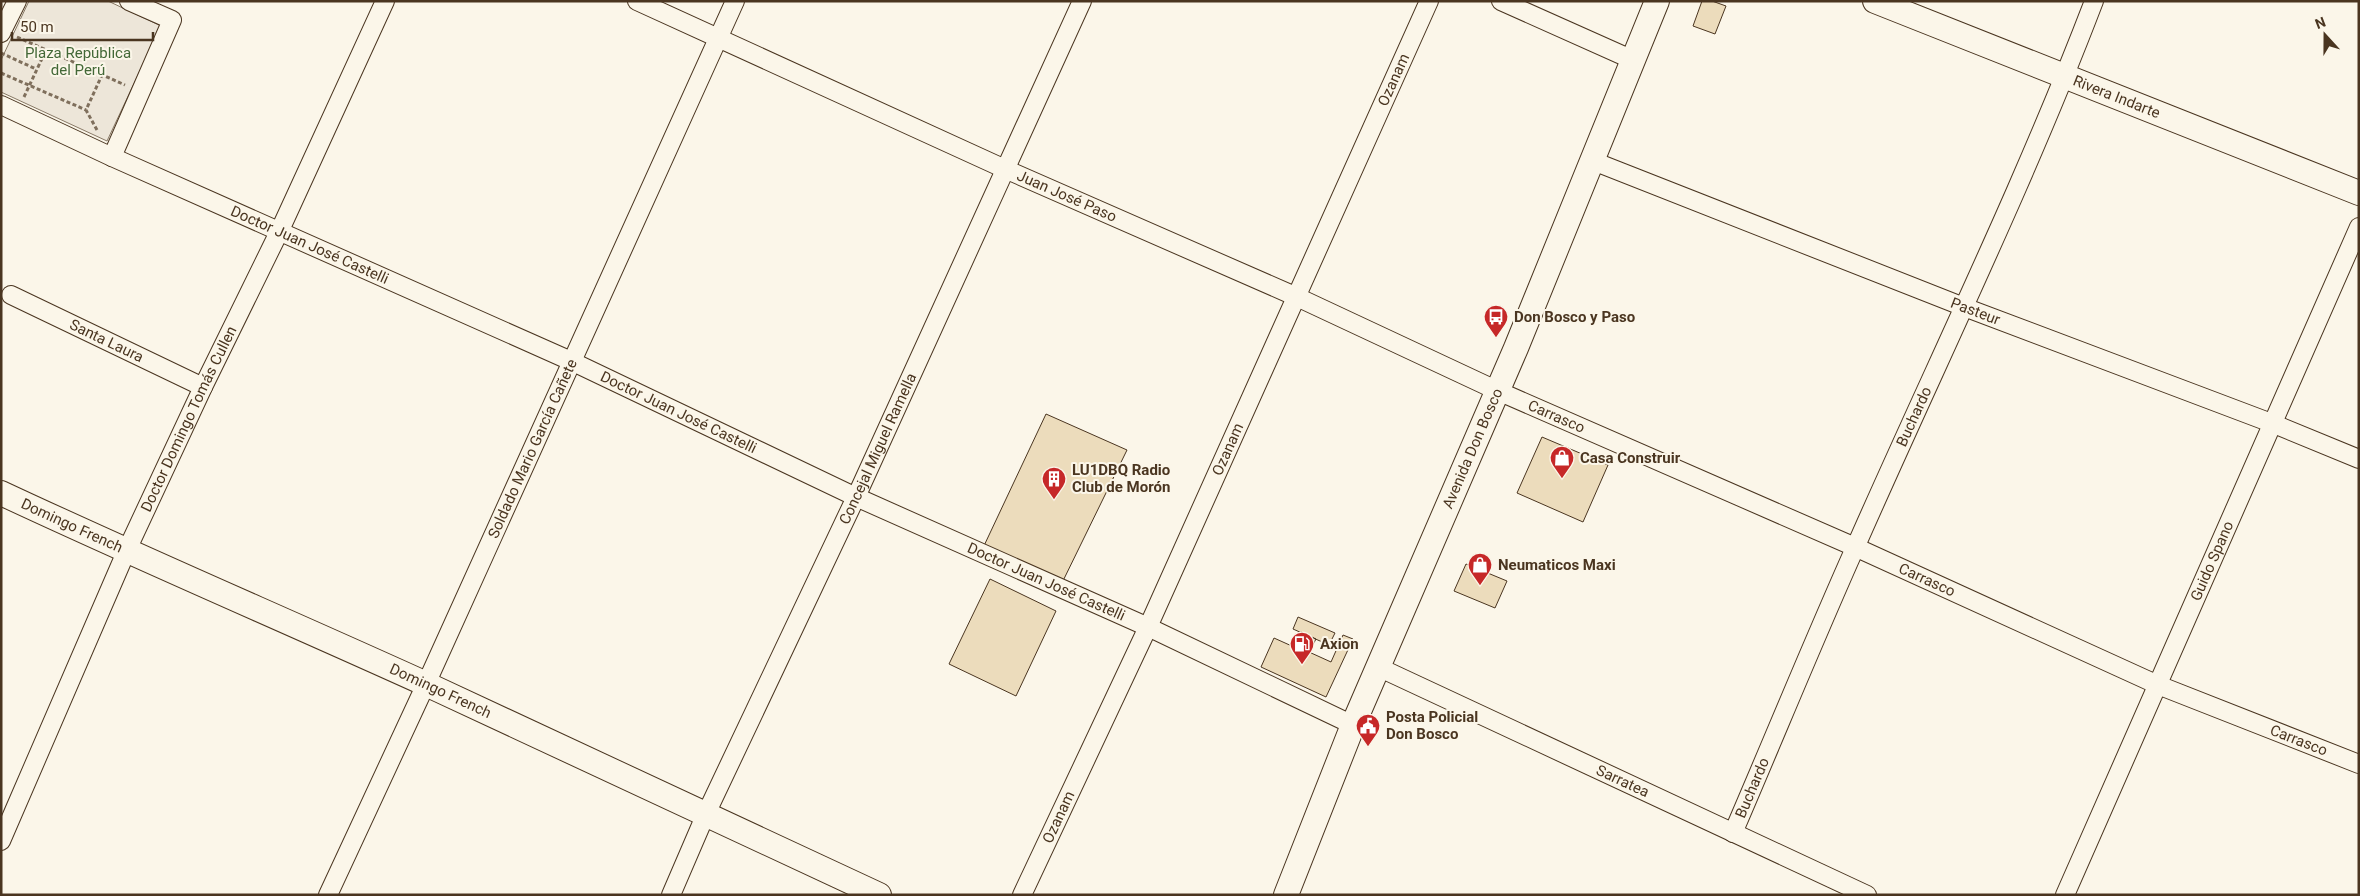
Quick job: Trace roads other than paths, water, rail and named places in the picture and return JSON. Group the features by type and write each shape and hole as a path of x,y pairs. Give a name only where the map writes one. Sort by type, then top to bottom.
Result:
{"street":[{"path":"2,32 17,1"},
{"path":"112,157 172,20 129,1"},
{"name":"Doctor Domingo Tomás Cullen","path":"1,841 126,552 203,387 280,230 385,1"},
{"name":"Juan José Paso","path":"636,1 1005,169 1297,297 1498,390"},
{"name":"Soldado Mario García Cañete","path":"328,895 426,684 735,1"},
{"name":"Concejal Miguel Ramella","path":"671,895 705,816 856,497 1082,1"},
{"name":"Ozanam","path":"1022,895 1148,627 1429,1"},
{"path":"1501,1 1633,60"},
{"name":"Avenida Don Bosco","path":"1286,895 1353,726 1498,390 1657,1"},
{"name":"Rivera Indarte","path":"1875,1 2359,193"},
{"name":"Buchardo","path":"1733,832 1855,547 1964,307 2065,76 2094,1"},
{"name":"Doctor Juan José Castelli","path":"9,108 112,157 280,230 571,361 856,497 1148,627 1353,726"},
{"name":"Pasteur","path":"1593,161 1964,307 2274,424 2359,459"},
{"name":"Guido Spano","path":"2065,895 2274,424 2359,226"},
{"name":"Santa Laura","path":"11,295 203,387"},
{"name":"Carrasco","path":"1498,390 1855,547 2158,685 2359,764"},
{"name":"Domingo French","path":"1,493 126,552 426,684 705,816 879,895"},
{"name":"Sarratea","path":"1378,667 1867,895"}],"place":[{"name":"Don Bosco y Paso","path":"1496,338"},
{"name":"Casa Construir","path":"1562,479"},
{"name":"LU1DBQ Radio Club de Morón","path":"1054,500"},
{"name":"Neumaticos Maxi","path":"1480,586"},
{"name":"Axion","path":"1302,665"},
{"name":"Posta Policial Don Bosco","path":"1368,747"}],"park label":[{"name":"Plaza República del Perú","path":"78,62"}]}
